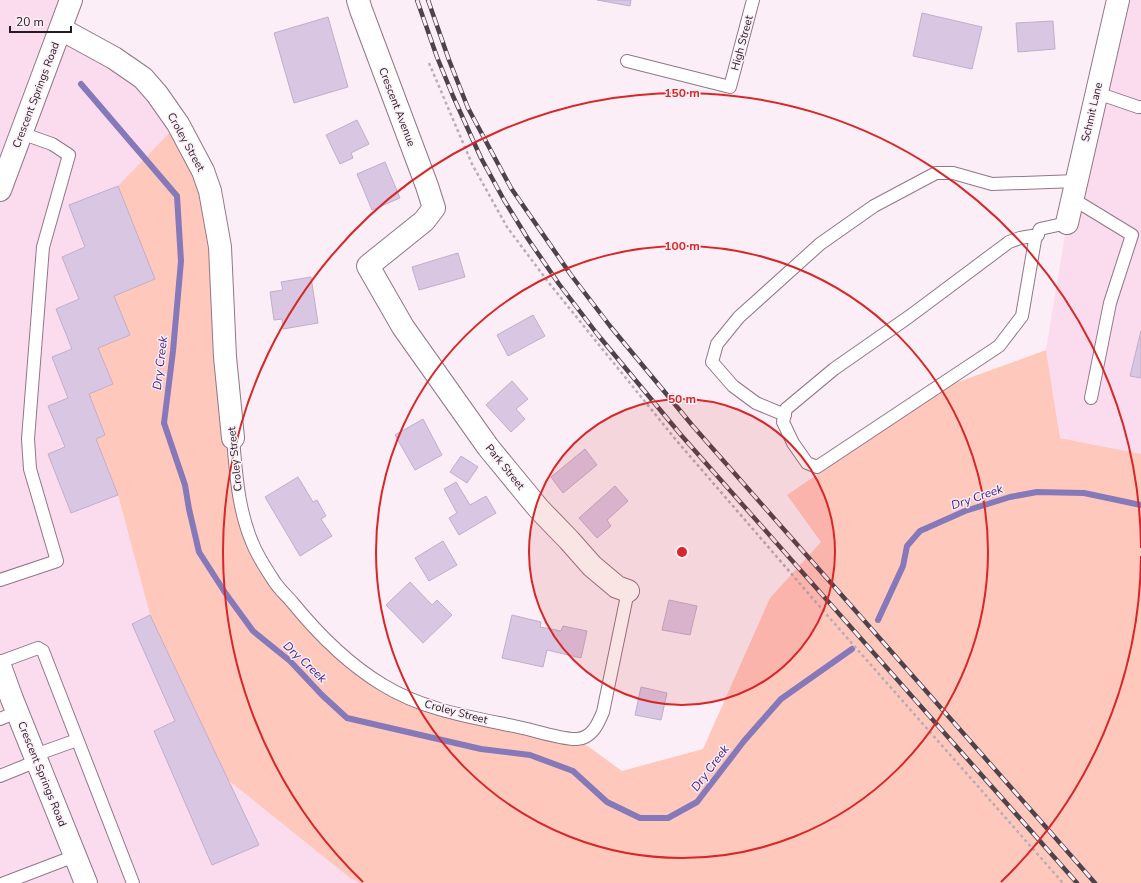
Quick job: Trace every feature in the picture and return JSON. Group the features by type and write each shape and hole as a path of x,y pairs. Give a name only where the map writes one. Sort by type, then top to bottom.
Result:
{"street":[{"name":"Crescent Springs Road","path":"1,183 22,133 71,0"},
{"name":"Crescent Avenue","path":"358,0 427,186 434,208 430,213"},
{"name":"Schmit Lane","path":"1067,223 1118,0"},
{"name":"Croley Street","path":"61,28 114,58 143,78 157,94 178,124 203,171 210,191 220,247 225,357 233,438"},
{"name":"Park Street","path":"430,213 424,221 368,266 403,327 488,447 539,509 592,566 617,587 628,591"},
{"name":"Crescent Springs Road","path":"0,666 9,715 36,758 86,883"}],"lane":[{"name":"High Street","path":"627,61 730,87 753,0"},
{"path":"1097,93 1138,107 1141,106"},
{"path":"0,580 57,561 30,469 28,439 43,247 69,155 52,144 22,133"},
{"path":"785,415 756,403 733,386 712,362 717,344 739,317 820,244 874,206 936,173 952,173 992,184 1075,190 1137,237 1110,303 1091,398"},
{"path":"1038,235 1020,238 1009,242 910,316 834,369 786,409 783,422 793,443 807,463 817,467 999,346 1022,316 1027,282 1040,229 1067,223"},
{"name":"Croley Street","path":"233,438 239,494 252,542 274,582 307,621 356,666 384,686 438,710 556,736 578,739 589,735"},
{"name":"Park Street","path":"589,735 597,725 603,712 628,591"},
{"path":"0,662 38,648 43,652 133,883"},
{"path":"0,776 77,740"},
{"path":"4,883 75,856"}],"path":[{"path":"429,63 472,164 507,227 549,283 692,458 827,616 1063,883"}],"shaded area":[{"path":"0,0 71,0 61,29 114,58 178,124 155,279 130,335 113,384 89,394 105,435 96,439 118,495 150,615 228,780 350,878 360,883 0,883"},
{"path":"1118,0 1141,0 1141,454 1060,438 1046,350 1067,223"},
{"path":"178,124 203,171 239,494 274,582 335,648 411,699 578,739 622,771 703,749 770,598 821,542 787,495 947,386 1046,350 1060,438 1141,454 1141,883 360,883 350,878 228,780 150,615 118,495 96,439 105,435 89,394 113,384 98,348 130,335 114,296 154,279 118,186"}],"building":[{"path":"597,0 631,0 630,6"},
{"path":"922,13 982,27 972,69 913,56"},
{"path":"328,17 348,87 294,103 274,33"},
{"path":"1053,21 1055,49 1018,52 1016,23"},
{"path":"357,120 369,144 351,153 353,158 340,164 326,135"},
{"path":"385,162 400,198 372,210 357,174"},
{"path":"118,186 155,279 114,296 130,335 98,348 113,384 89,394 105,435 96,439 118,495 71,513 48,454 65,447 48,406 68,398 52,357 72,349 56,309 79,299 62,257 85,247 69,205"},
{"path":"458,253 465,277 419,290 412,267"},
{"path":"311,277 318,323 283,329 282,319 274,320 270,292 283,290 281,282"},
{"path":"533,315 545,336 508,356 497,335"},
{"path":"1141,331 1141,378 1130,376"},
{"path":"512,381 528,399 516,409 525,419 511,432 486,405"},
{"path":"423,419 442,455 415,470 395,435"},
{"path":"585,449 597,465 563,493 551,477"},
{"path":"461,456 478,467 467,483 450,472"},
{"path":"298,477 313,502 317,500 326,516 321,519 332,536 300,556 265,497"},
{"path":"456,482 470,505 486,496 496,513 459,535 449,518 457,513 444,489"},
{"path":"615,486 628,501 607,520 611,526 597,538 579,518"},
{"path":"443,541 457,565 429,581 415,558"},
{"path":"410,582 432,605 437,600 452,615 423,643 386,605"},
{"path":"669,600 697,606 690,635 662,630"},
{"path":"150,615 259,845 212,865 154,731 175,721 132,624"},
{"path":"512,615 541,622 540,627 561,631 563,626 587,631 581,658 547,650 543,667 502,658"},
{"path":"641,687 667,693 661,720 635,715"}],"waterway":[{"name":"Dry Creek","path":"81,84 177,196 181,261 173,351 164,423 185,485 199,552 226,594 253,631 290,661 322,695 347,718 481,749 530,755 573,771 607,802 640,818 668,818 697,802 744,741 781,699 852,649"},
{"name":"Dry Creek","path":"878,620 903,566 907,546 920,531 965,511 1010,497 1037,492 1084,493 1141,505"}],"railway":[{"path":"417,0 437,57 481,158 528,239 559,284 598,335 681,435 1077,883"},
{"path":"428,0 468,108 511,188 571,275 610,326 692,425 1095,883"}]}
